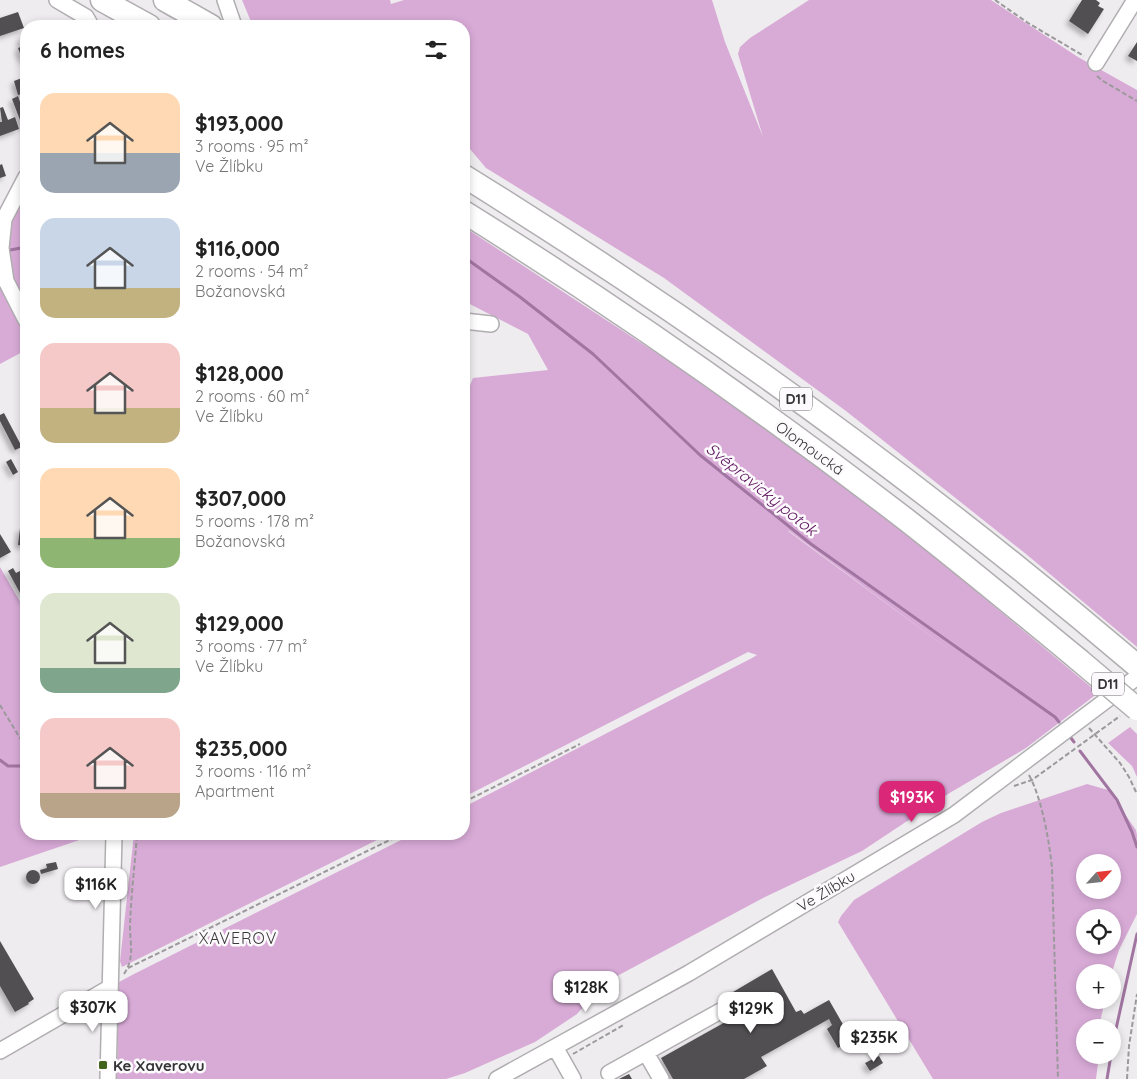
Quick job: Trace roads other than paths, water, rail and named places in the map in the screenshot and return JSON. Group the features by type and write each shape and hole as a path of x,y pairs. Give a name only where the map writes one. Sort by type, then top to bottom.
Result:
{"highway":[{"path":"102,0 138,20"},
{"path":"165,0 216,20"},
{"name":"Olomoucká","path":"470,180 547,228 678,315 809,408 925,494 1137,666"},
{"name":"Olomoucká","path":"470,216 542,261 679,354 792,434 904,518 1080,660 1130,711"}],"street":[{"path":"57,0 86,20"},
{"path":"225,0 226,20"},
{"path":"1096,63 1132,3"},
{"path":"20,188 4,219 2,252 6,282 20,309"},
{"path":"470,322 491,324"},
{"name":"Ve Žlíbku","path":"509,1076 554,1047 689,973 954,815 1137,677"},
{"path":"108,1079 114,840"},
{"path":"0,1051 109,988"},
{"path":"609,1073 724,1009"},
{"path":"554,1047 573,1079"},
{"path":"646,1053 661,1079"}],"waterway":[{"name":"Svépravický potok","path":"5,251 20,248"},
{"name":"Svépravický potok","path":"470,261 520,297 593,354 700,455 811,544 1055,717 1059,722"},
{"name":"Svépravický potok","path":"1071,738 1074,742"},
{"name":"Svépravický potok","path":"1080,751 1117,800 1137,847"},
{"path":"0,760 8,766 20,766"},
{"name":"Svépravický potok","path":"1118,1019 1137,934"},
{"name":"Svépravický potok","path":"1107,1079 1110,1064"}],"place":[{"name":"Ke Xaverovu","path":"103,1065"}],"district":[{"name":"XAVEROV","path":"238,938"}]}
